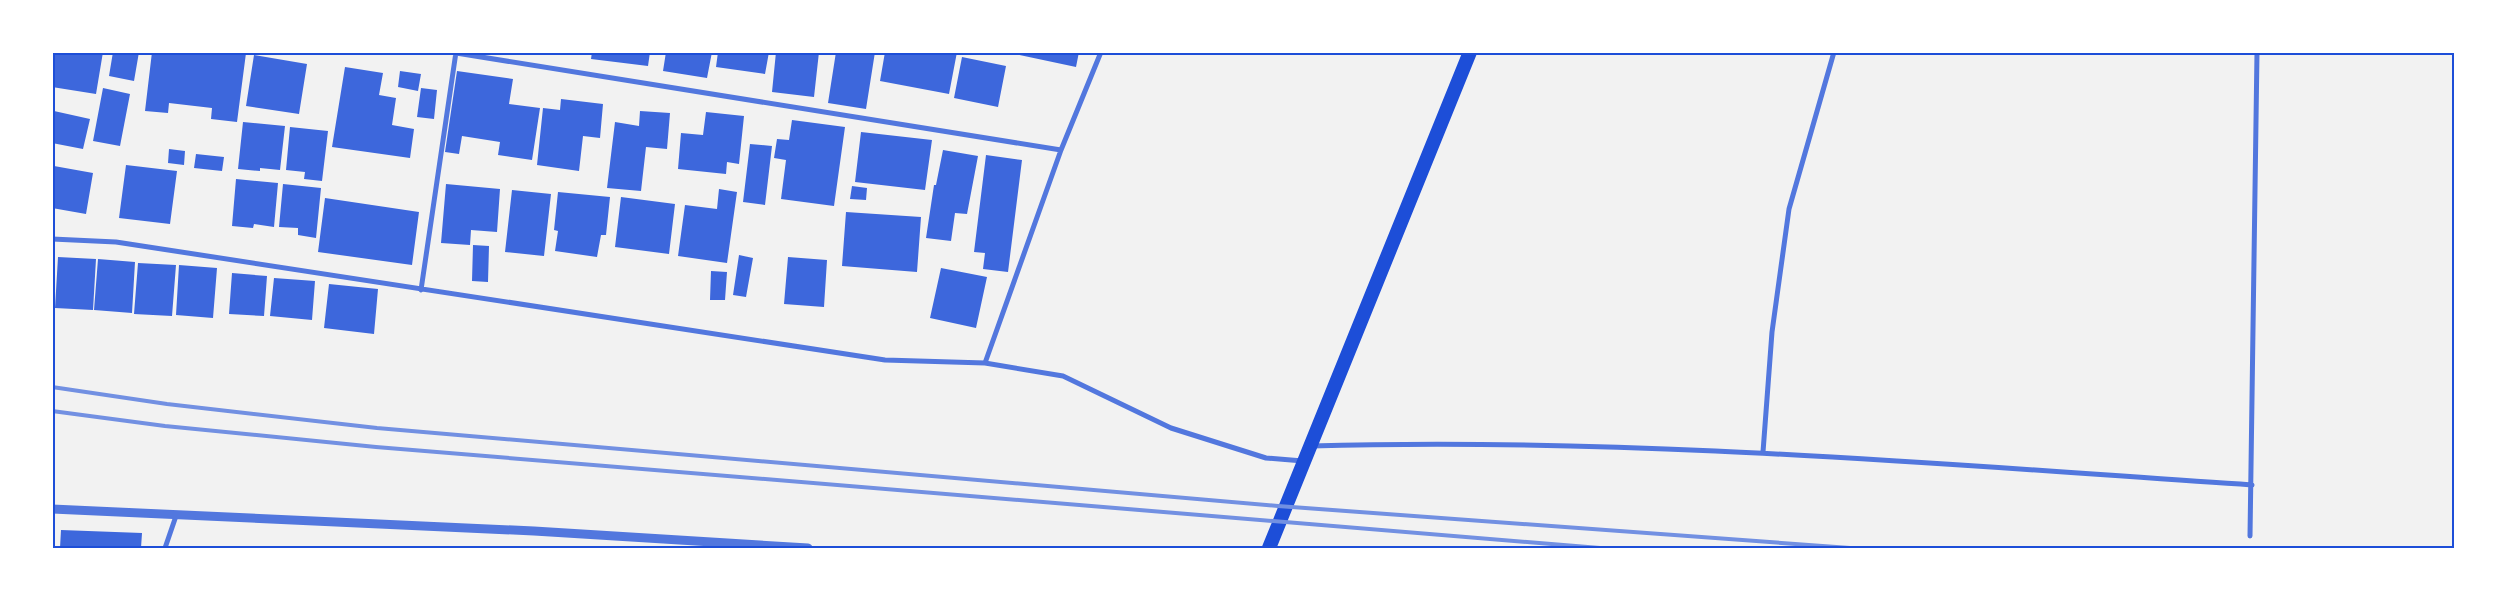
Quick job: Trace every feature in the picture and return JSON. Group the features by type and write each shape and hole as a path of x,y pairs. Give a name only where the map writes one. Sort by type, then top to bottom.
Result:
{"highway":[{"path":"1269,548 1470,52"}],"street":[{"path":"985,363 1061,150 1101,52"},
{"path":"1763,452 1772,332 1790,209 1834,52"},
{"path":"2250,536 2257,52"},
{"path":"422,290 454,53 1061,150"},
{"path":"52,239 116,242 885,360 985,363 1063,376 1171,428 1266,458 1305,461"},
{"path":"1311,446 1398,443 1763,452 2252,485"},
{"path":"52,509 534,531 693,545 808,548"},
{"path":"165,548 176,516"}],"building":[{"path":"52,52 103,52 96,94 52,87"},
{"path":"113,52 139,52 134,81 109,76"},
{"path":"152,52 246,53 237,122 211,119 212,108 169,103 168,113 145,111"},
{"path":"592,52 650,52 648,66 591,59"},
{"path":"666,52 712,52 707,78 663,71"},
{"path":"718,52 769,52 765,74 716,67"},
{"path":"776,52 819,52 814,97 772,92"},
{"path":"836,52 875,52 866,109 828,103"},
{"path":"885,52 957,52 949,94 880,81"},
{"path":"1006,52 1079,52 1076,67"},
{"path":"254,55 307,64 299,114 246,106"},
{"path":"962,57 1006,66 998,107 954,98"},
{"path":"345,67 383,73 379,95 396,98 392,125 414,129 410,158 332,147"},
{"path":"400,71 421,74 418,91 398,87"},
{"path":"457,71 513,79 509,104 540,108 532,160 498,155 500,142 462,136 459,154 445,152"},
{"path":"103,88 130,94 120,146 93,141"},
{"path":"421,88 437,90 434,119 417,117"},
{"path":"561,99 603,104 600,138 583,136 579,171 537,165 543,108 560,110"},
{"path":"54,111 90,119 83,149 52,143"},
{"path":"640,111 670,113 667,149 646,147 641,191 607,188 615,122 639,126"},
{"path":"706,112 744,116 739,164 727,162 726,174 678,169 681,133 703,135"},
{"path":"792,120 845,127 834,206 781,199 786,160 774,158 777,139 789,140"},
{"path":"243,122 285,126 280,170 260,168 260,171 238,169"},
{"path":"290,127 328,131 322,181 304,179 305,172 286,170"},
{"path":"861,132 932,140 925,190 855,182"},
{"path":"750,144 772,146 765,205 743,202"},
{"path":"169,149 185,151 184,165 168,163"},
{"path":"943,150 978,156 967,214 955,213 951,241 926,238 934,185 936,185"},
{"path":"196,154 224,157 222,171 194,168"},
{"path":"986,155 1022,160 1008,272 983,269 985,253 974,252"},
{"path":"126,165 177,171 170,224 119,218"},
{"path":"54,166 93,173 86,214 52,208"},
{"path":"236,179 278,183 274,227 254,224 253,228 232,226"},
{"path":"283,184 321,188 316,238 298,235 298,228 279,227"},
{"path":"446,184 500,189 497,232 471,230 470,245 441,243"},
{"path":"852,186 867,188 866,200 850,199"},
{"path":"719,189 737,192 727,263 678,256 685,205 717,209"},
{"path":"512,190 551,194 544,256 505,252"},
{"path":"558,192 610,197 606,235 601,235 597,257 555,251 558,231 554,230"},
{"path":"621,197 675,204 669,254 615,247"},
{"path":"325,198 419,212 412,265 318,252"},
{"path":"846,212 921,217 917,272 842,266"},
{"path":"473,245 489,246 488,282 472,281"},
{"path":"739,255 753,258 746,297 733,295"},
{"path":"58,257 96,259 93,310 55,308"},
{"path":"788,257 827,260 824,307 784,304"},
{"path":"98,259 135,262 132,313 94,310"},
{"path":"138,263 176,265 172,316 134,314"},
{"path":"179,265 217,268 213,318 176,315"},
{"path":"941,268 987,277 976,328 930,318"},
{"path":"711,271 727,272 725,300 710,300"},
{"path":"232,273 267,276 264,316 229,314"},
{"path":"274,278 315,281 312,320 270,316"},
{"path":"329,284 378,289 374,334 324,328"},
{"path":"61,530 142,533 141,548 60,548"}],"railway":[{"path":"52,387 167,404 377,428 1278,506 1850,548"},
{"path":"52,411 165,426 376,447 1600,548"}]}
